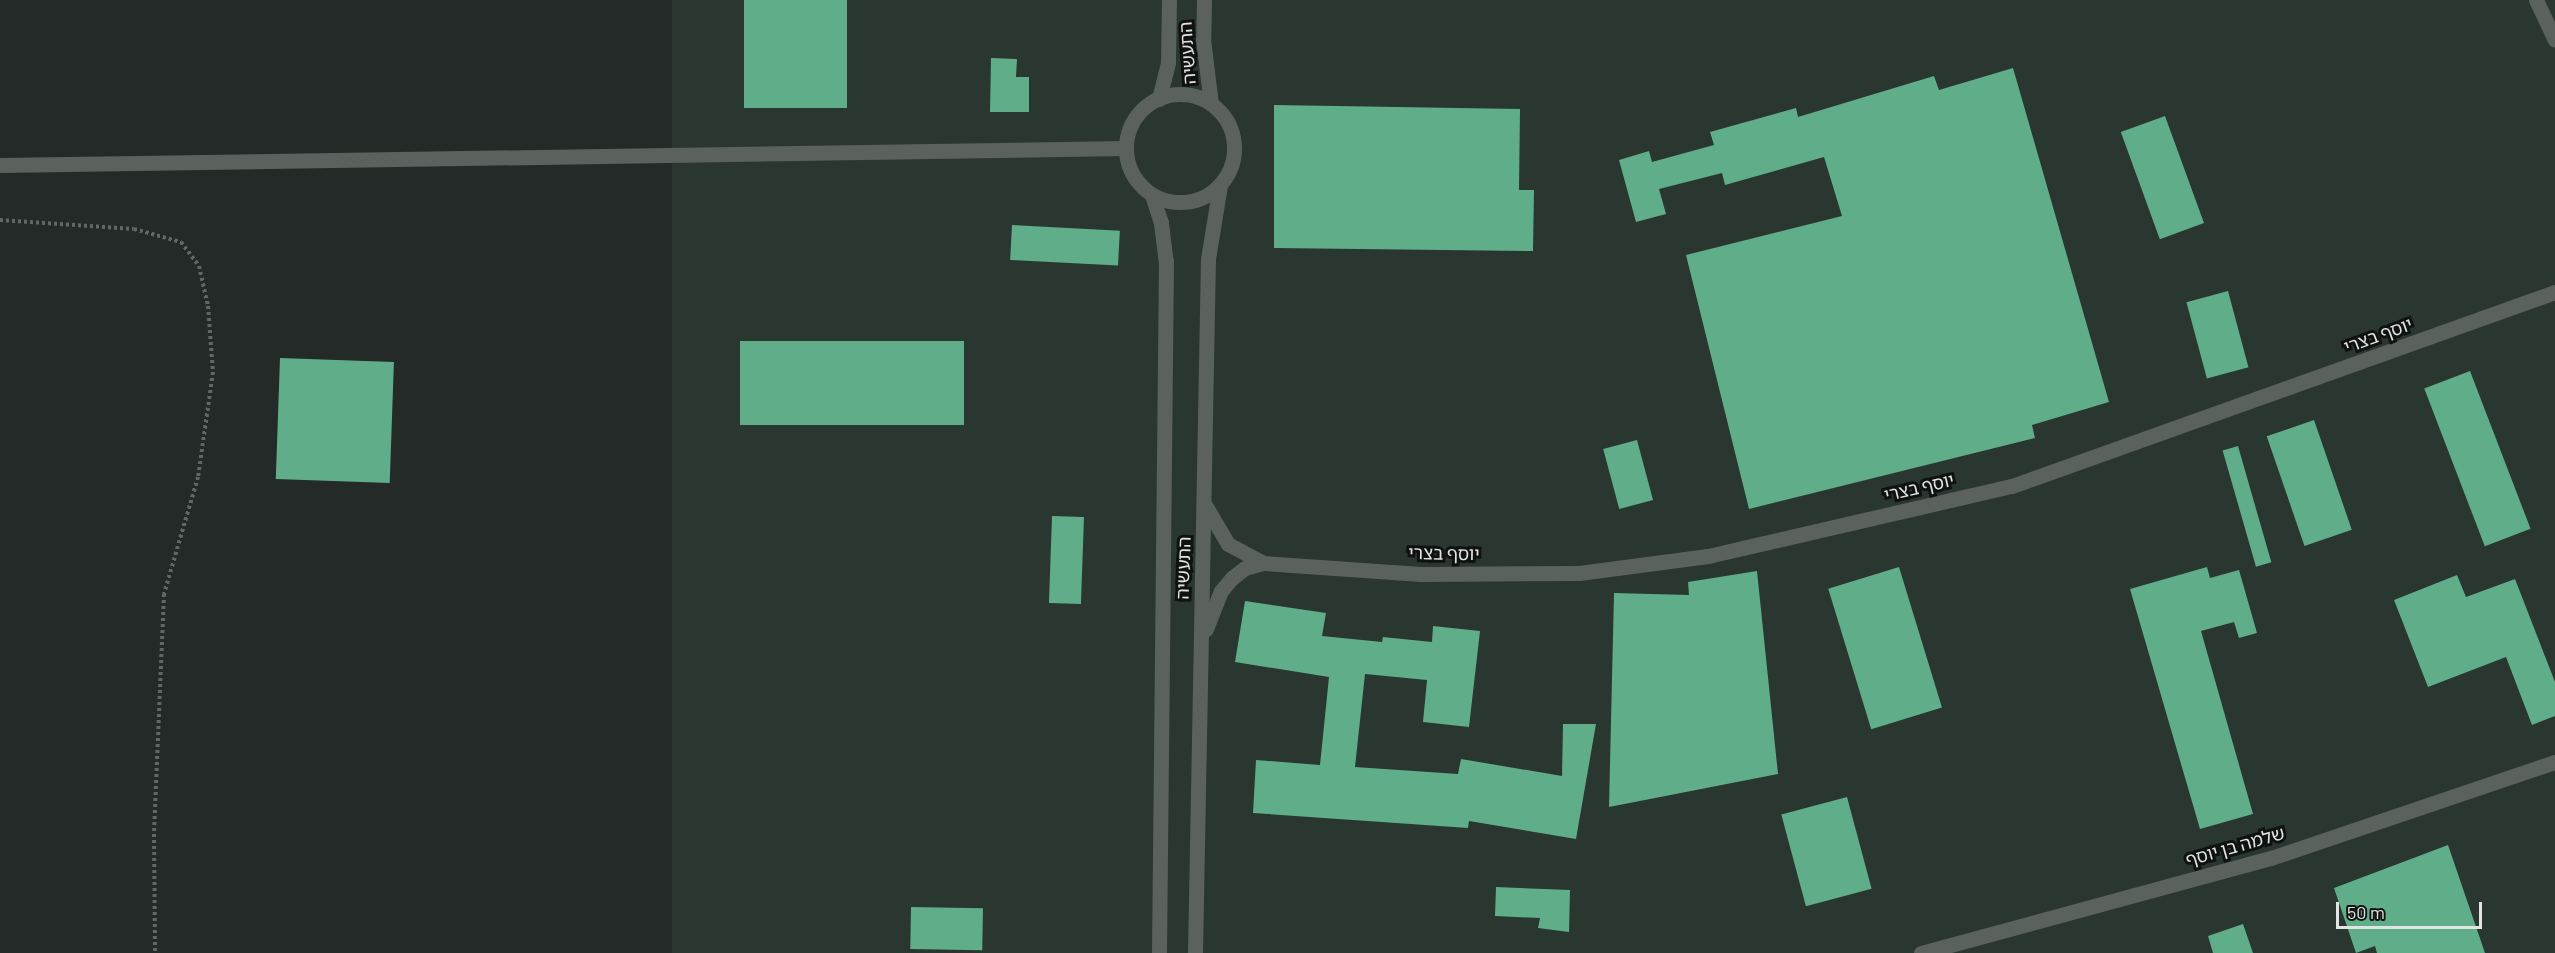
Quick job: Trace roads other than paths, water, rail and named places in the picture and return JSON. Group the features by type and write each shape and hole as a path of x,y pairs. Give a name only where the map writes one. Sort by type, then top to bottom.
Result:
{"street":[{"name":"התעשיה","path":"1159,99 1168,62 1169,0"},
{"name":"התעשיה","path":"1204,0 1203,39 1211,104"},
{"path":"2536,0 2555,40"},
{"path":"1176,94 1195,96 1211,104 1225,117 1232,134 1230,170 1220,185 1205,196 1187,202 1169,201 1152,195 1138,182 1129,166 1126,148 1135,118 1159,99 1176,94"},
{"path":"0,165 1126,148"},
{"name":"התעשיה","path":"1195,953 1208,259 1220,185"},
{"name":"התעשיה","path":"1152,195 1161,223 1166,261 1159,953"},
{"name":"יוסף בצרי","path":"1205,505 1228,544 1263,563 1421,574 1579,573 1708,556 2012,486 2555,292"},
{"path":"1200,644 1221,591 1245,568 1263,563"},
{"name":"שלמה בן יוסף","path":"1921,953 2271,858 2555,762"}]}
